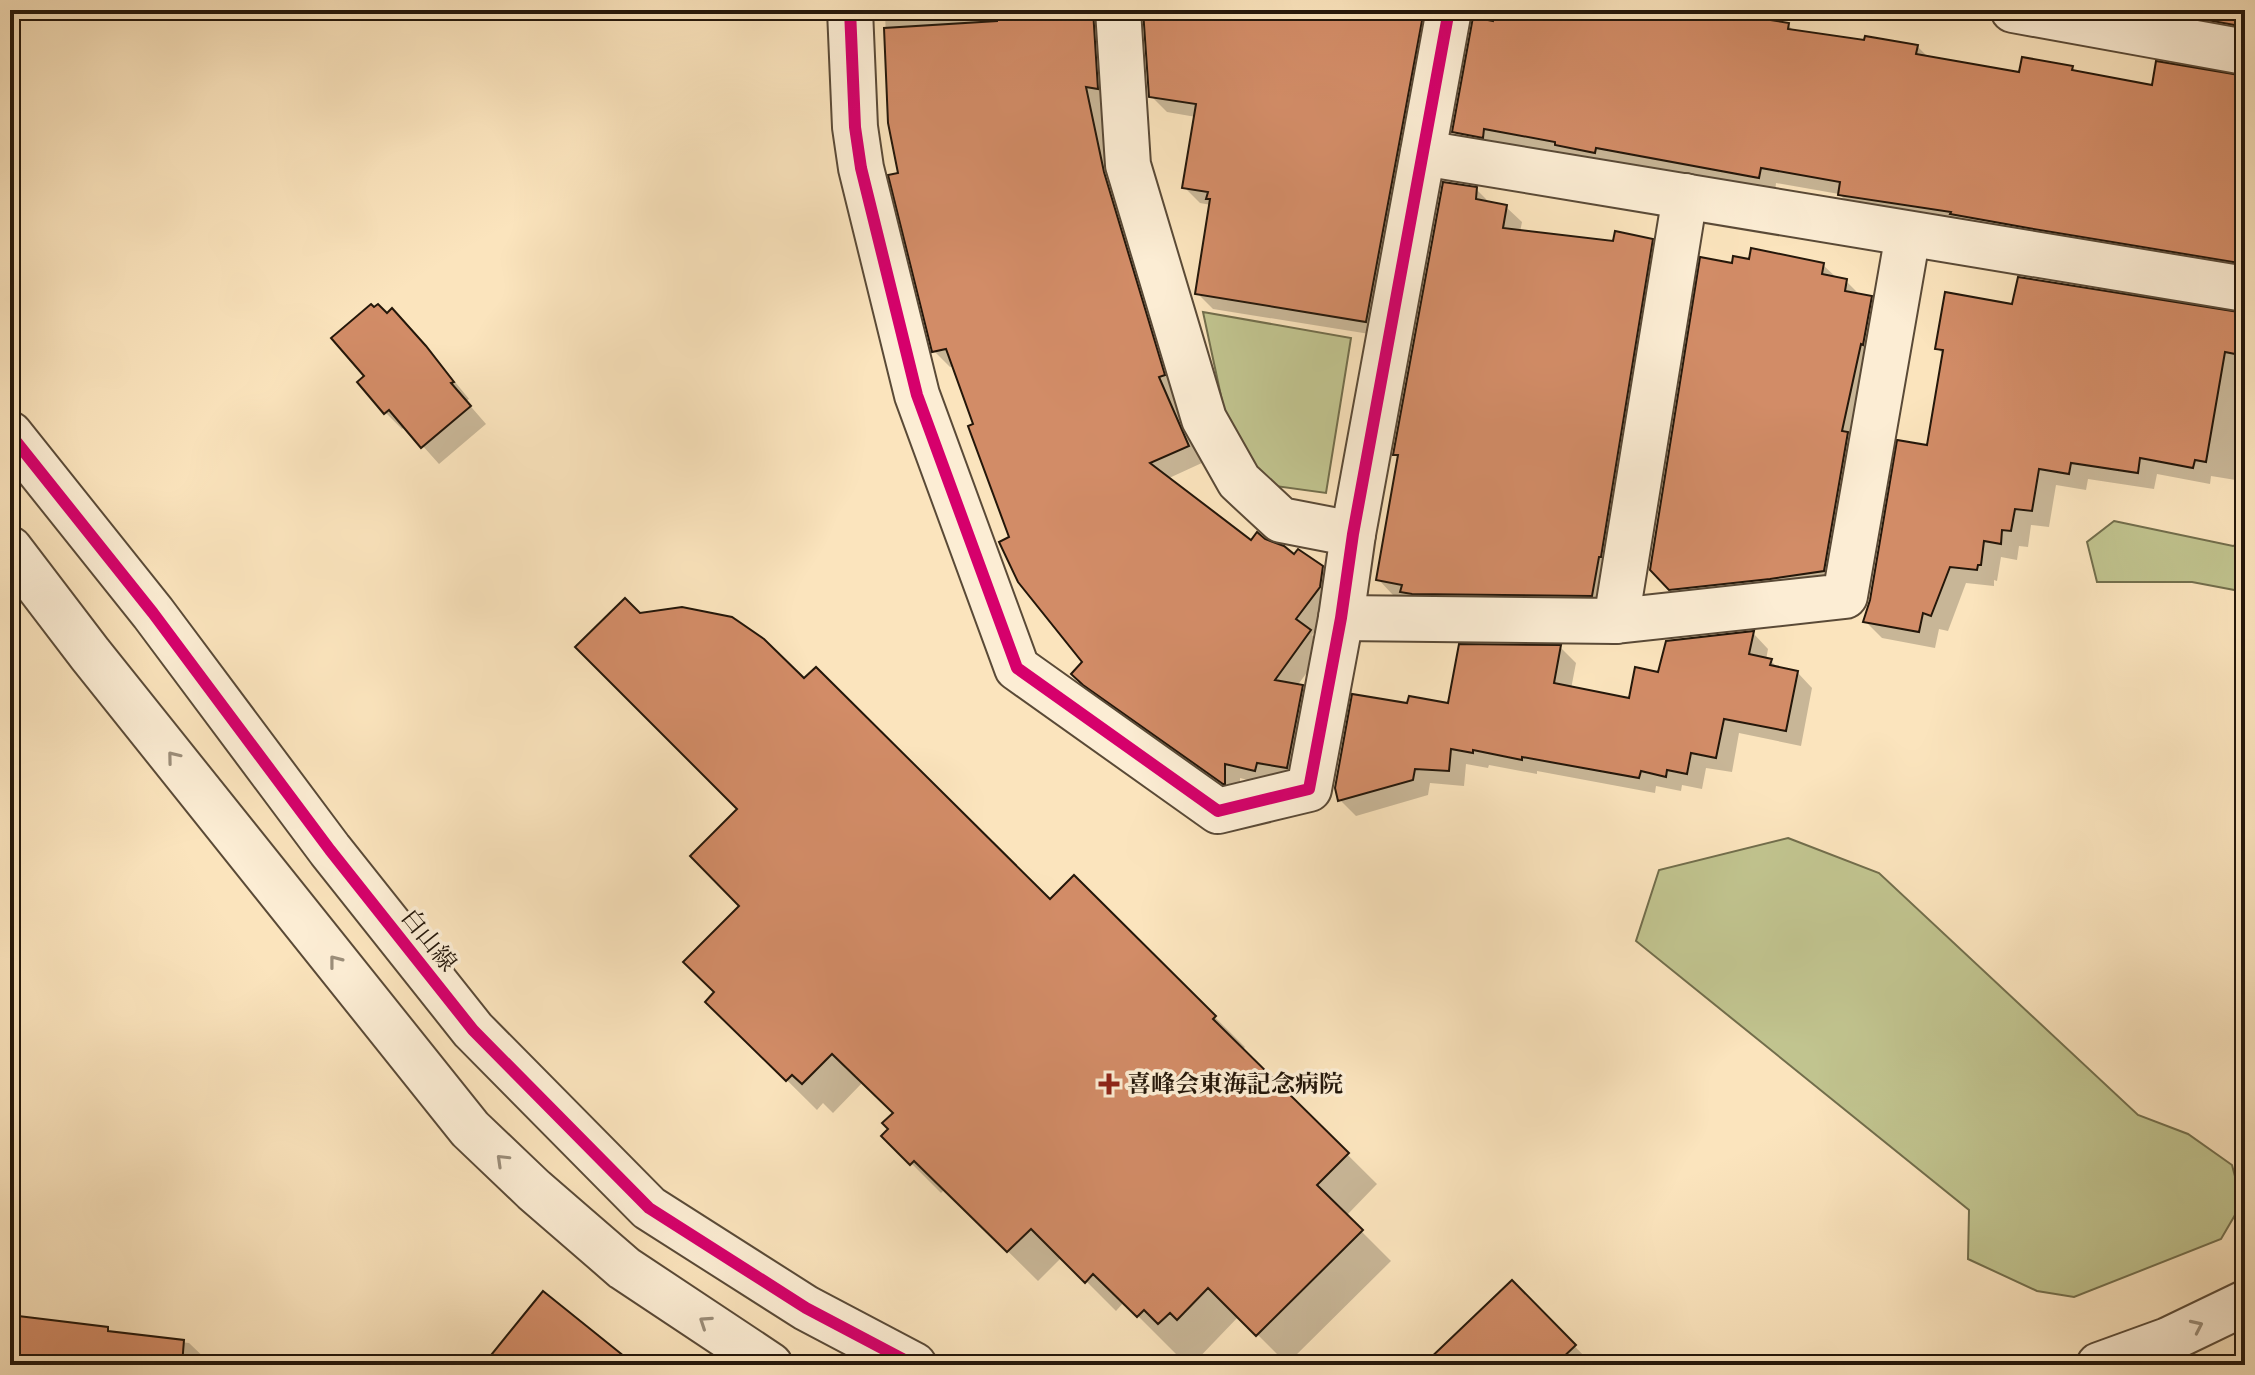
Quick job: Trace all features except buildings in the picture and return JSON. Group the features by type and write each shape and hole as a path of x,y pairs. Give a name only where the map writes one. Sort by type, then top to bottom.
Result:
{"street":[{"path":"850,10 855,127 861,168 917,395 1017,668 1218,811 1309,789 1449,10"},
{"path":"1118,10 1128,165 1204,419 1239,481 1281,520 1353,534"},
{"path":"2013,10 2245,52"},
{"path":"1423,153 2245,289"},
{"path":"1616,621 1685,196"},
{"path":"1341,618 1616,621 1845,596 1908,234"},
{"name":"白山線","path":"10,434 153,613 330,850 473,1030 649,1208 806,1308 914,1365"},
{"path":"10,549 90,654 470,1129 534,1190 624,1268 770,1365"},
{"path":"2099,1365 2168,1340 2245,1303"}],"green space":[{"path":"1203,312 1351,338 1326,493 1268,485 1227,424"},
{"path":"2114,521 2233,546 2245,542 2245,592 2192,582 2097,582 2087,542"},
{"path":"1788,838 1879,873 2138,1115 2188,1134 2232,1165 2242,1203 2221,1239 2074,1297 2037,1291 1968,1259 1969,1210 1636,941 1659,870"}],"cycle path":[{"path":"850,10 855,127 861,168 917,395 1017,668 1218,811 1309,789 1449,10"},
{"path":"10,434 153,613 330,850 473,1030 649,1208 806,1308 914,1365"}],"place":[{"name":"喜峰会東海記念病院","path":"1109,1084"}]}
